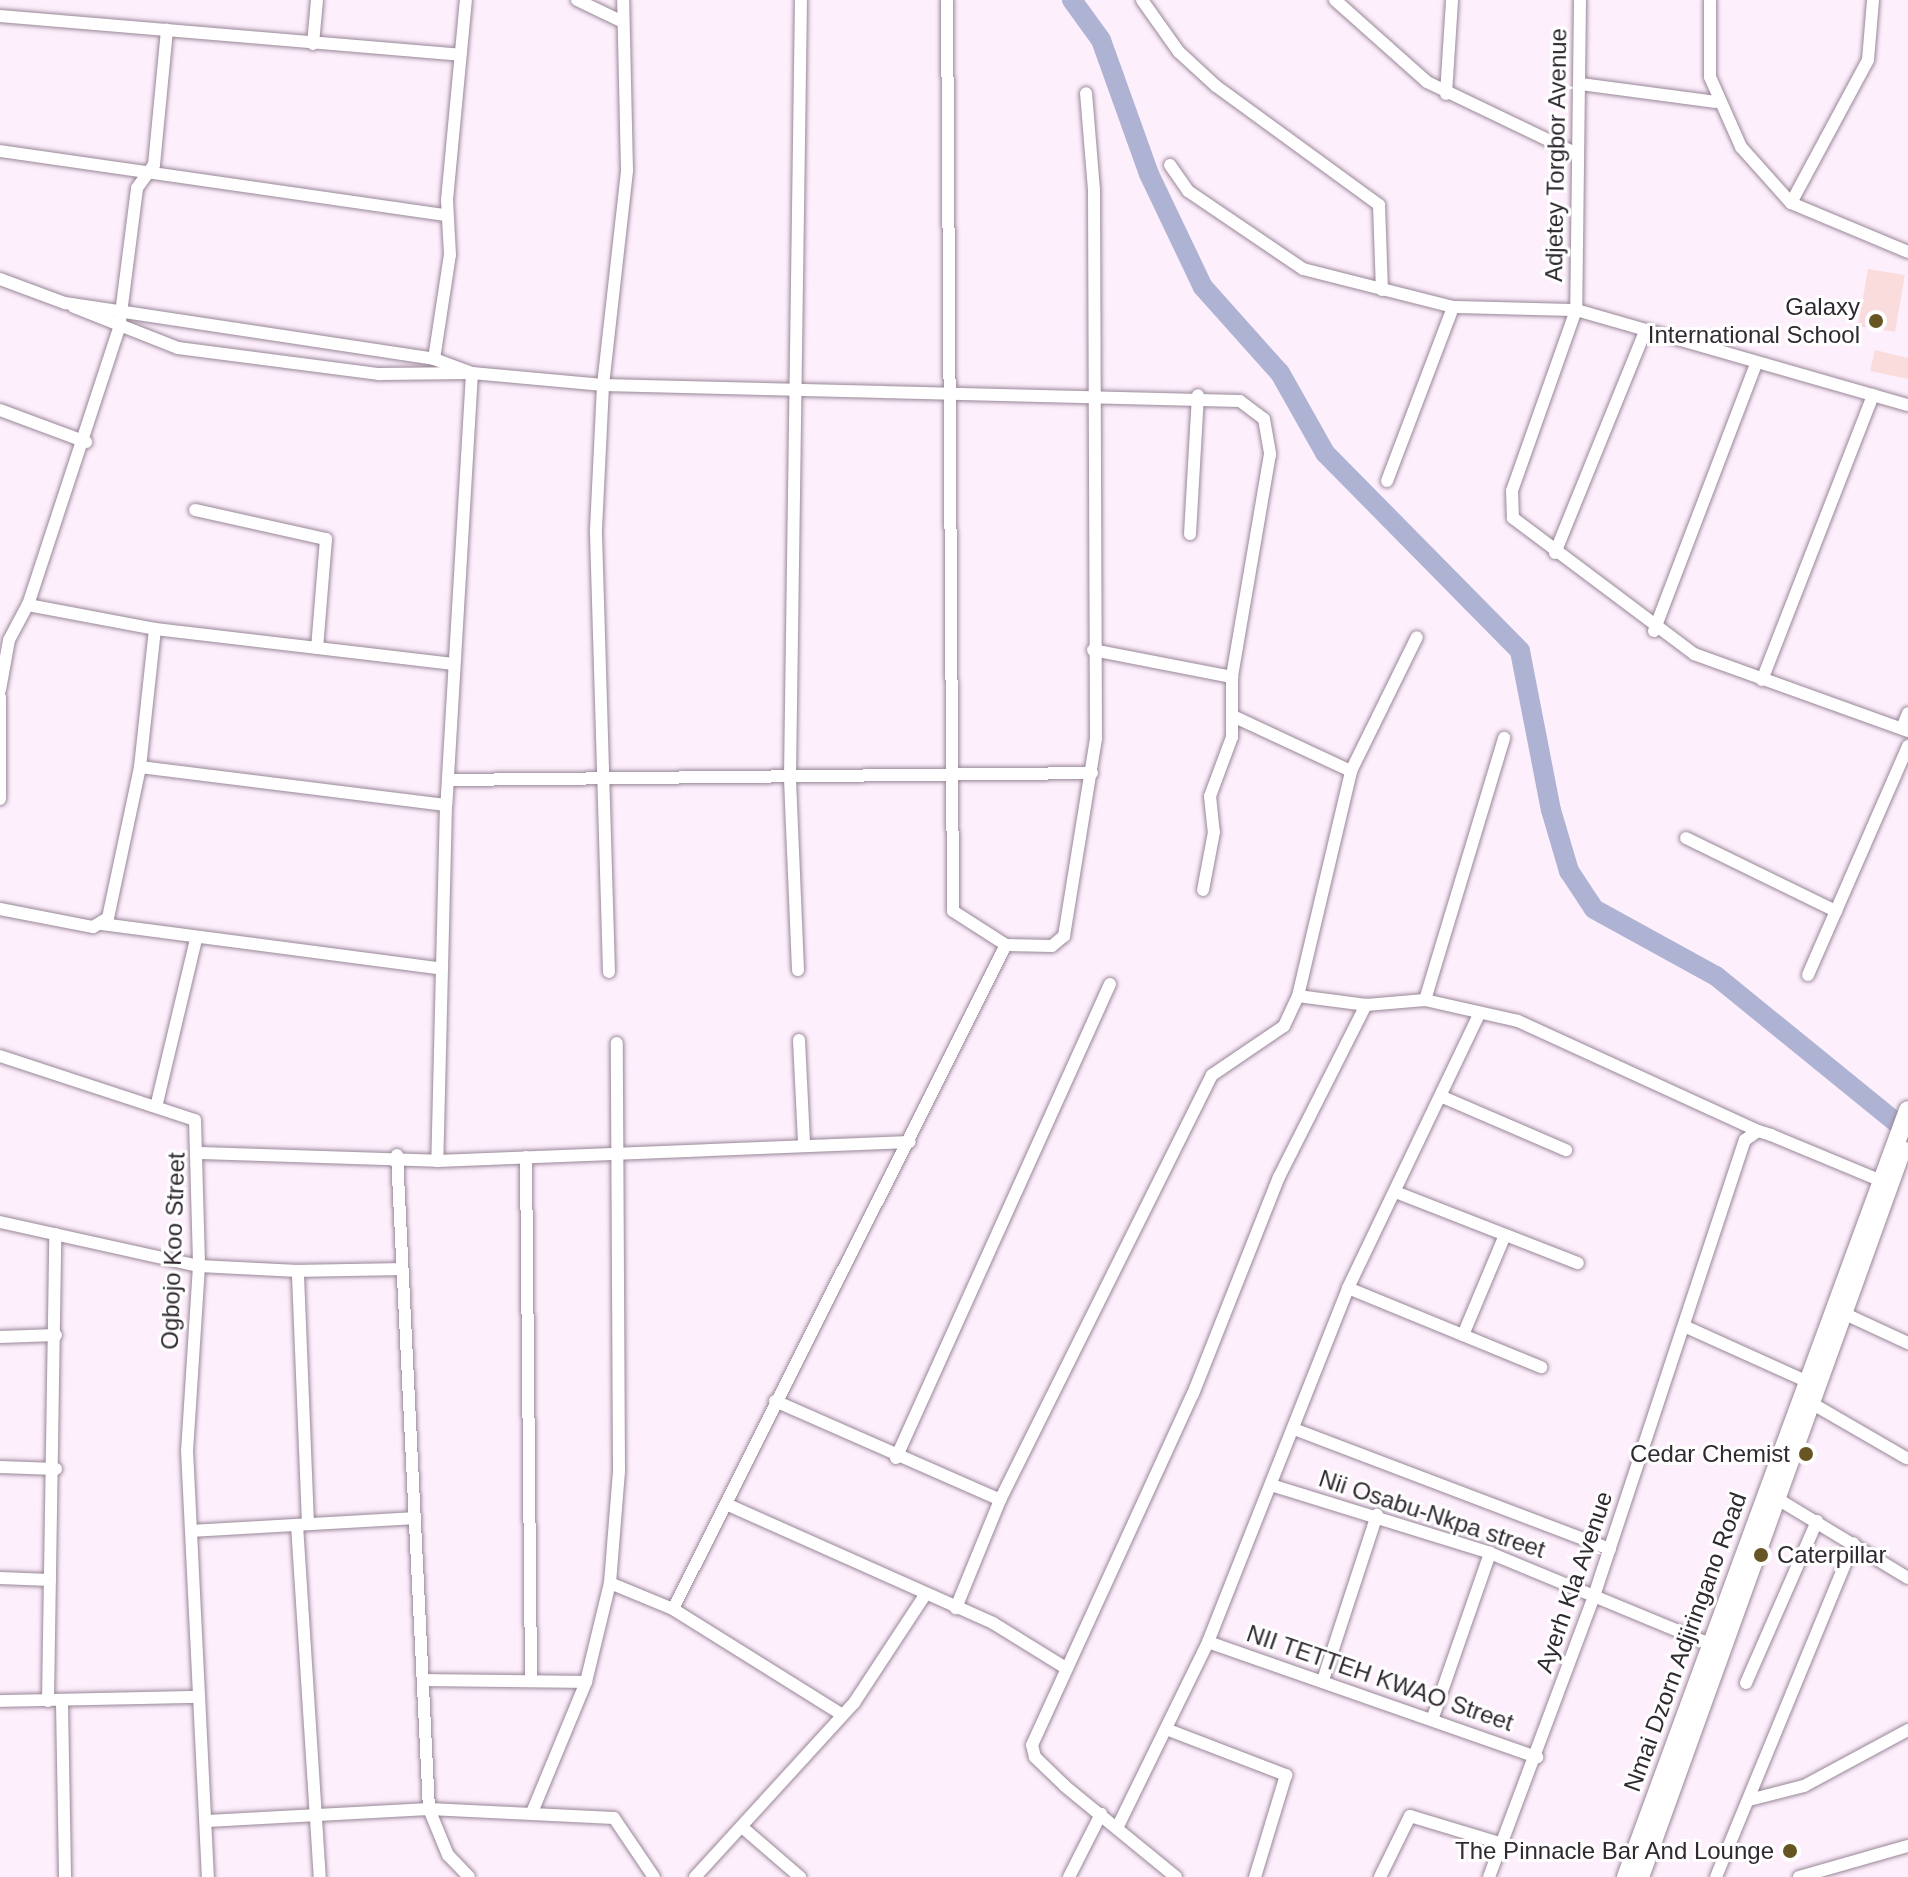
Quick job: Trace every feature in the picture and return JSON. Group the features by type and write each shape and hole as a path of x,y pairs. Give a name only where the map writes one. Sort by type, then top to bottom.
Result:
{"main road":[{"name":"Nmai Dzorn Adjiringano Road","path":"1626,1877 1879,1180 1908,1110"},
{"name":"Nmai Dzorn Adjiringano Road","path":"1640,1877 1908,1135"}],"street":[{"path":"313,44 317,0"},
{"path":"434,359 450,255 446,215 466,0"},
{"path":"577,0 619,20"},
{"path":"609,972 606,779 596,540 603,385 627,170 619,20 623,0"},
{"path":"798,970 790,776 799,388 801,0"},
{"path":"947,0 948,774 954,915 1006,945 1062,940 1092,773 1090,392 1094,190 1086,93"},
{"path":"1142,0 1179,52 1216,86 1379,205 1382,290"},
{"path":"1335,0 1377,45 1446,94 1577,154"},
{"path":"1446,94 1452,0"},
{"name":"Adjetey Torgbor Avenue","path":"1555,553 1509,505 1576,310 1580,0"},
{"path":"1710,0 1707,54 1716,102 1741,147 1791,203 1908,252"},
{"path":"1791,203 1868,60 1873,0"},
{"path":"0,16 460,55"},
{"path":"0,690 9,640 28,605 86,442 119,329 119,307 137,188 154,165 167,30"},
{"path":"1581,84 1716,102"},
{"path":"0,151 147,176 446,215"},
{"path":"1170,165 1188,191 1284,258 1382,290 1453,307 1576,310 1908,405"},
{"path":"0,279 65,303 119,329 178,348 379,374 472,373 603,385 1198,395 1250,406 1270,434 1232,677 1235,717 1210,796 1214,832 1203,890"},
{"path":"65,303 119,307 434,359 472,373"},
{"path":"1387,481 1453,307"},
{"path":"1645,331 1555,553 1654,631 1762,680 1905,730 1908,713"},
{"path":"1654,631 1756,364"},
{"path":"437,1161 446,805 472,373"},
{"path":"1190,534 1198,395"},
{"path":"1762,680 1873,395"},
{"path":"0,410 86,442"},
{"path":"195,510 326,539 317,648"},
{"path":"28,605 155,629 454,664"},
{"path":"102,924 140,767 155,629"},
{"path":"956,1608 1000,1500 1212,1075 1284,1026 1298,996 1351,771 1417,637"},
{"path":"1093,650 1232,677"},
{"path":"0,697 0,799"},
{"path":"1235,717 1351,771"},
{"path":"1425,1000 1504,738"},
{"path":"1808,975 1908,746"},
{"path":"140,767 446,805"},
{"path":"448,780 1092,773"},
{"path":"1686,838 1836,911"},
{"path":"0,909 196,939 442,969"},
{"path":"157,1103 196,939"},
{"path":"673,1609 775,1401 910,1142 1006,945"},
{"path":"896,1458 1110,984"},
{"path":"1298,996 1366,1005 1425,1000 1518,1021 1758,1131 1879,1180"},
{"path":"1176,1877 1032,1751 1066,1668 1193,1394 1279,1177 1366,1005"},
{"path":"1118,1826 1208,1642 1348,1288 1445,1098 1480,1013"},
{"path":"799,1040 804,1142"},
{"path":"533,1810 586,1682 610,1583 619,1471 617,1043"},
{"name":"Ogbojo Koo Street","path":"0,1056 157,1103 195,1120 201,1153 199,1266 187,1450 195,1596 196,1697 207,1821 208,1877"},
{"path":"1445,1098 1566,1150"},
{"name":"Ayerh Kla Avenue","path":"1489,1877 1537,1757 1595,1593 1737,1161 1745,1140 1758,1131"},
{"path":"201,1153 397,1155 437,1161 804,1142 910,1142"},
{"path":"397,1155 399,1269 412,1383 415,1518 427,1680 429,1809 448,1855 469,1877"},
{"path":"526,1157 531,1679"},
{"path":"1398,1193 1578,1263"},
{"path":"0,1222 199,1266 298,1271 399,1269"},
{"path":"48,1701 56,1469 55,1234"},
{"path":"1463,1335 1505,1235"},
{"path":"298,1271 302,1524 320,1877"},
{"path":"1348,1288 1541,1367"},
{"path":"1843,1313 1908,1343"},
{"path":"1684,1326 1806,1381"},
{"path":"0,1337 56,1335"},
{"path":"775,1401 896,1458 1000,1500"},
{"path":"1813,1404 1906,1458"},
{"path":"1294,1429 1610,1549"},
{"path":"0,1467 56,1469"},
{"name":"Nii Osabu-Nkpa street","path":"1271,1485 1377,1515 1490,1553 1595,1593 1710,1644"},
{"path":"1776,1498 1908,1578"},
{"path":"726,1504 923,1598 956,1608 1066,1668"},
{"path":"1323,1680 1377,1515"},
{"path":"192,1531 415,1518"},
{"path":"1746,1683 1817,1521"},
{"path":"1716,1877 1854,1543"},
{"path":"1433,1717 1490,1553"},
{"path":"0,1578 50,1580"},
{"path":"610,1583 673,1609 841,1714"},
{"path":"695,1877 841,1714 923,1598"},
{"name":"NII TETTEH KWAO Street","path":"1208,1642 1433,1717 1537,1757"},
{"path":"427,1680 586,1682"},
{"path":"0,1701 62,1703 196,1697"},
{"path":"62,1703 65,1877"},
{"path":"1166,1729 1286,1775 1255,1877"},
{"path":"1749,1800 1804,1786 1908,1730"},
{"path":"207,1821 429,1809 533,1810 621,1821 654,1877"},
{"path":"1069,1877 1101,1814"},
{"path":"1380,1877 1410,1816 1503,1844"},
{"path":"742,1827 800,1877"},
{"path":"1799,1877 1908,1846"}],"shaded area":[{"path":"1868,269 1905,275 1895,332 1858,326"},
{"path":"1875,350 1908,358 1908,379 1870,371"}],"waterway":[{"path":"1072,0 1101,40 1149,174 1203,287 1280,373 1325,453 1520,651 1551,810 1569,871 1594,909 1716,976 1897,1123"}],"place":[{"name":"Galaxy International School","path":"1876,321"},
{"name":"Cedar Chemist","path":"1806,1454"},
{"name":"Caterpillar","path":"1761,1555"},
{"name":"The Pinnacle Bar And Lounge","path":"1790,1851"}]}
